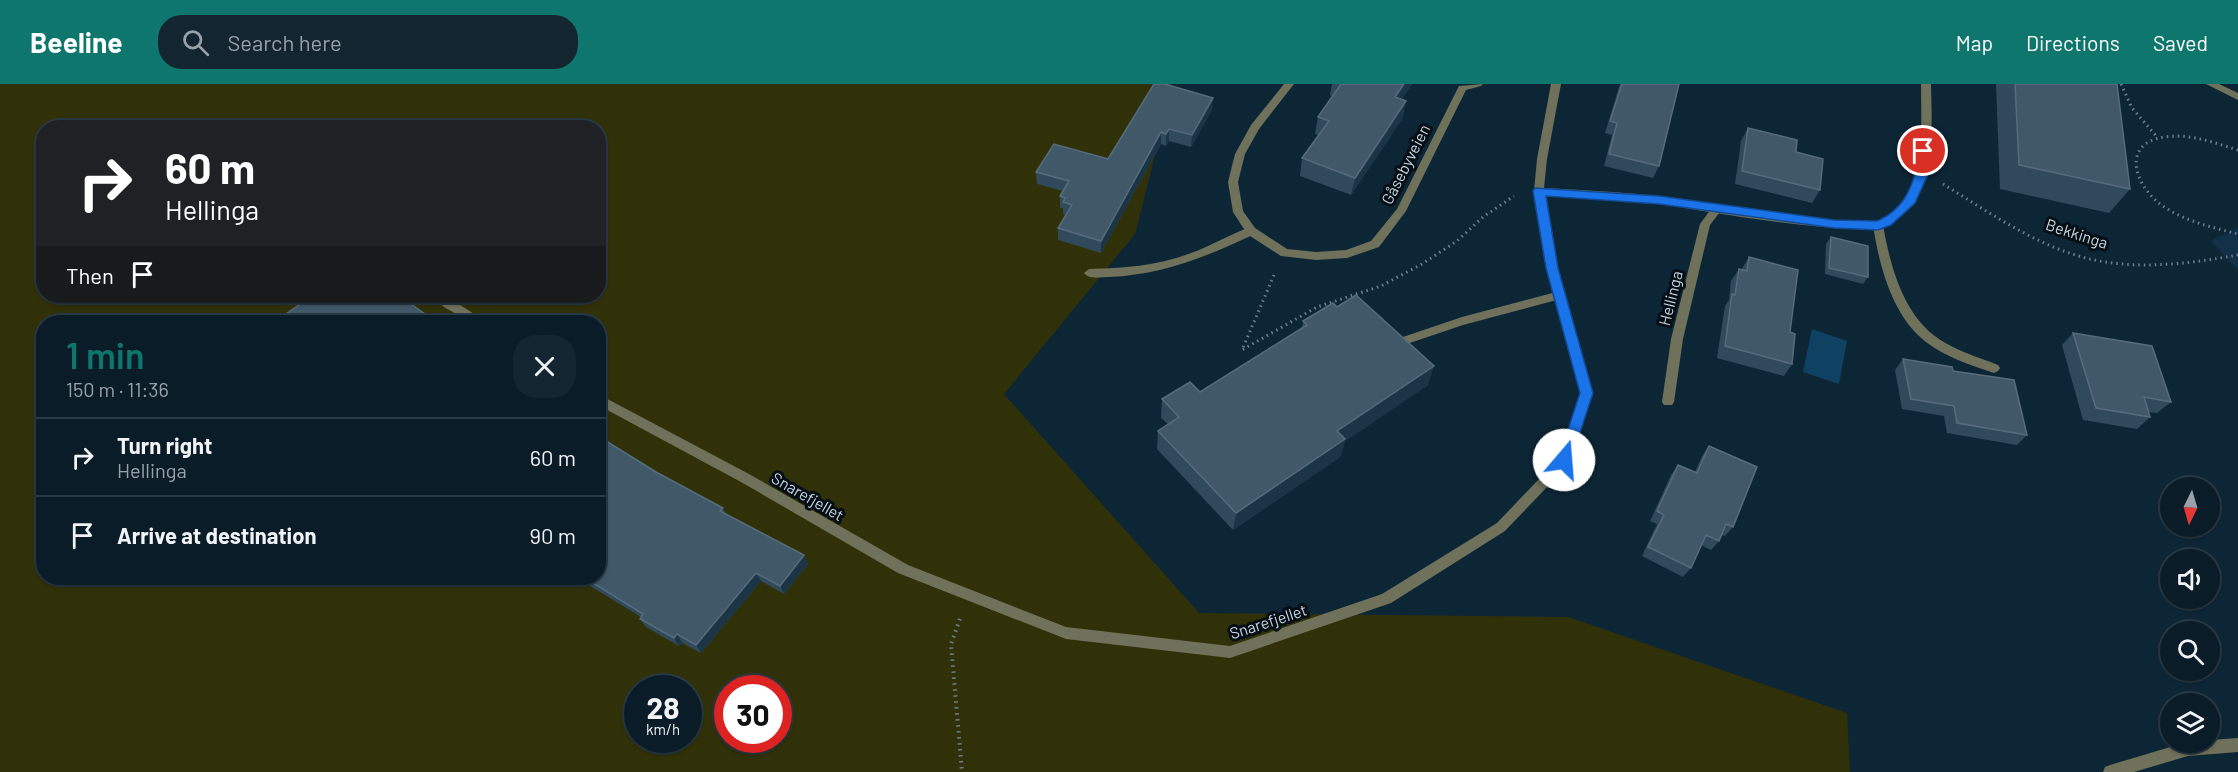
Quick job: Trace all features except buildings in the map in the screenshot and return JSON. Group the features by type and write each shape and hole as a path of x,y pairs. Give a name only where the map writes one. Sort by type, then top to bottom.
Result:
{"street":[{"name":"Gåsebyveien","path":"1289,84 1255,127 1240,154 1233,182 1238,212 1251,231 1285,253 1316,256 1347,254 1375,244 1401,211 1462,88 1478,84"},
{"name":"Snarefjellet","path":"606,403 745,478 903,569 968,595 1066,633 1230,652 1386,599 1501,527 1564,460 1587,393 1552,268 1539,191 1542,159 1556,84"},
{"path":"1539,191 1659,200 1834,224 1878,225 1887,222 1910,200 1923,172 1926,84"},
{"path":"2217,85 2238,97"},
{"name":"Hellinga","path":"1668,402 1677,339 1705,224 1718,207"},
{"path":"1878,225 1887,264 1907,310 1922,331 1941,345 1995,368"},
{"path":"1089,273 1126,273 1171,265 1204,254 1251,231"},
{"path":"1404,342 1462,321 1560,295"},
{"path":"448,304 466,315"},
{"path":"2110,772 2188,749 2238,745"}],"path":[{"path":"2121,84 2132,108 2158,138"},
{"path":"2238,150 2187,137 2158,138 2138,154 2135,165 2137,176 2144,189 2155,200 2192,220 2238,234"},
{"name":"Bekkinga","path":"1923,172 2034,238 2082,257 2101,261 2145,264 2238,255"},
{"path":"1285,253 1257,310 1242,350 1317,308 1381,286 1457,242 1484,217 1513,196 1539,191"},
{"path":"962,772 951,644 968,595"}],"shaded area":[{"path":"0,84 1173,84 1135,234 1004,394 1199,613 1568,617 1847,713 1850,772 0,772"},
{"path":"2238,228 2238,270 2211,241"},
{"path":"1812,329 1847,341 1839,384 1803,372"}],"route":[{"path":"1564,460 1587,393 1552,268 1539,191 1659,200 1834,224 1878,225 1887,222 1910,200 1923,172 1923,151"}]}
